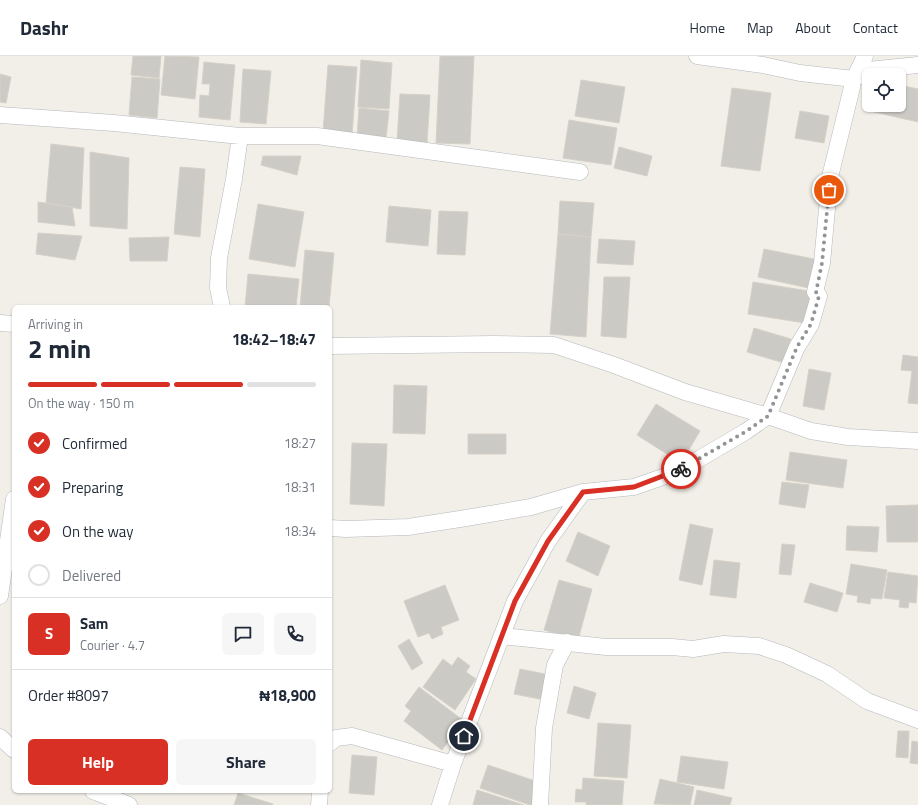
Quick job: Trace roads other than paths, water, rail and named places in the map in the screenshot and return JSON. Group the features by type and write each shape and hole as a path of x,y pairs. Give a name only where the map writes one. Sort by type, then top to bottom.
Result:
{"street":[{"path":"697,56 763,64 800,73 854,79 868,70 918,64"},
{"path":"332,528 408,527 531,508 583,492 634,487 677,472 745,432 768,416 797,347 811,324 819,296 816,292 822,263 830,177 854,79 865,56"},
{"path":"0,115 114,123 240,136 317,136 580,172"},
{"path":"222,305 218,288 219,258 234,179 240,136"},
{"path":"0,323 12,324"},
{"path":"332,346 494,344 554,346 614,365 685,392 768,416 811,431 848,437 918,441"},
{"path":"440,805 453,764 515,601 548,541 583,492"},
{"path":"0,498 12,499"},
{"path":"0,596 12,513"},
{"path":"502,636 606,647 672,647 693,649 724,644 759,646 786,655 827,674 868,701 918,720"},
{"path":"548,640 555,665"},
{"path":"540,805 544,728 555,665 567,642"},
{"path":"332,741 336,738 352,736 453,764"},
{"path":"0,737 12,748"},
{"path":"97,793 129,805"},
{"path":"319,805 320,793"}]}
